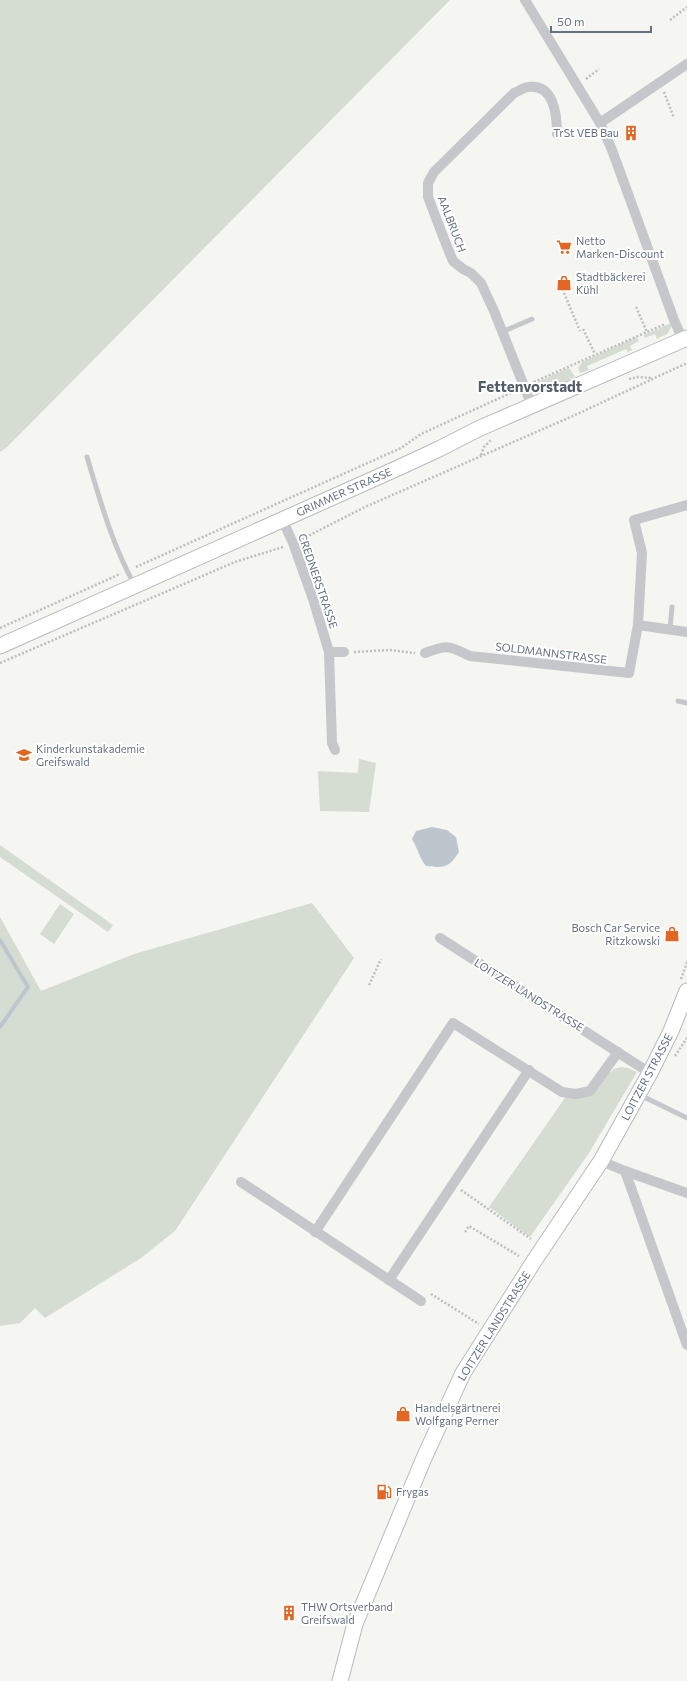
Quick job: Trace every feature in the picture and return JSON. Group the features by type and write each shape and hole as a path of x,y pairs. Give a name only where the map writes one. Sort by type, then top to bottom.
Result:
{"main road":[{"name":"GRIMMER STRASSE","path":"0,646 398,468 478,429 685,339"},
{"name":"LOITZER STRASSE","path":"601,1161 640,1094 671,1031 687,991"},
{"name":"LOITZER LANDSTRASSE","path":"340,1681 355,1624 424,1458 463,1373 534,1261 601,1161"}],"street":[{"path":"525,0 600,122 612,150 674,320 685,339"},
{"path":"600,122 687,64"},
{"name":"AALBRUCH","path":"532,406 481,283 471,273 453,261 428,197 428,183 434,172 514,93 527,87 538,87 547,93 553,101 557,124 557,134"},
{"name":"SOLDMANNSTRASSE","path":"425,654 440,648 450,647 470,656 629,673 638,625 642,553 634,520 687,505"},
{"name":"CREDNERSTRASSE","path":"282,520 293,543 313,599 329,652 332,743 334,750"},
{"path":"638,625 687,632"},
{"path":"329,652 344,652"},
{"name":"LOITZER LANDSTRASSE","path":"440,938 650,1073"},
{"path":"315,1232 453,1022 562,1092 576,1094 590,1090 618,1052"},
{"path":"389,1280 529,1070"},
{"path":"601,1161 687,1193"},
{"path":"625,1171 687,1346"},
{"path":"240,1182 417,1299"}],"lane":[{"path":"502,332 532,319"},
{"path":"87,457 106,521 127,571 135,585"},
{"path":"670,629 672,607"},
{"path":"678,701 687,703"},
{"path":"640,1094 687,1118"}],"path":[{"path":"670,20 687,7"},
{"path":"577,85 599,70"},
{"path":"661,82 674,118"},
{"path":"564,293 580,331"},
{"path":"636,307 647,332"},
{"path":"0,628 401,448 421,434 595,354 674,320"},
{"path":"584,329 595,354"},
{"path":"0,664 235,562 293,543 365,506 575,415 687,362"},
{"path":"344,652 389,650 425,654"},
{"path":"369,985 381,959"},
{"path":"453,1184 531,1239"},
{"path":"465,1232 469,1226 519,1256"},
{"path":"417,1299 420,1287 482,1326"}],"shaded area":[{"path":"0,0 450,0 7,447 0,452"},
{"path":"671,323 672,326 667,334 657,339 655,334 645,338 644,335"},
{"path":"637,337 639,341 630,346 632,350 628,352 626,349 587,366 589,370 580,373 578,368 582,362"},
{"path":"568,368 575,377 551,387 541,386 536,383"},
{"path":"359,759 376,763 369,812 320,811 318,771 358,773"},
{"path":"432,827 447,830 456,837 459,852 446,866 426,866 412,839 416,831"},
{"path":"0,845 113,925 108,932 0,857"},
{"path":"312,903 354,958 175,1231 141,1258 45,1318 35,1308 20,1323 0,1326 0,917 41,991 134,954"},
{"path":"60,904 74,914 54,944 40,934"},
{"path":"621,1067 637,1072 589,1153 530,1237 489,1207 567,1095 582,1097 614,1069"}],"waterway":[{"path":"0,940 28,987 0,1027"}],"place":[{"name":"TrSt VEB Bau","path":"631,133"},
{"name":"Netto Marken-Discount","path":"564,247"},
{"name":"Stadtbäckerei Kühl","path":"564,283"},
{"name":"Kinderkunstakademie Greifswald","path":"24,755"},
{"name":"Bosch Car Service Ritzkowski","path":"672,934"},
{"name":"Handelsgärtnerei Wolfgang Perner","path":"403,1414"},
{"name":"Frygas","path":"384,1492"},
{"name":"THW Ortsverband Greifswald","path":"289,1613"}],"district":[{"name":"Fettenvorstadt","path":"530,387"}]}
